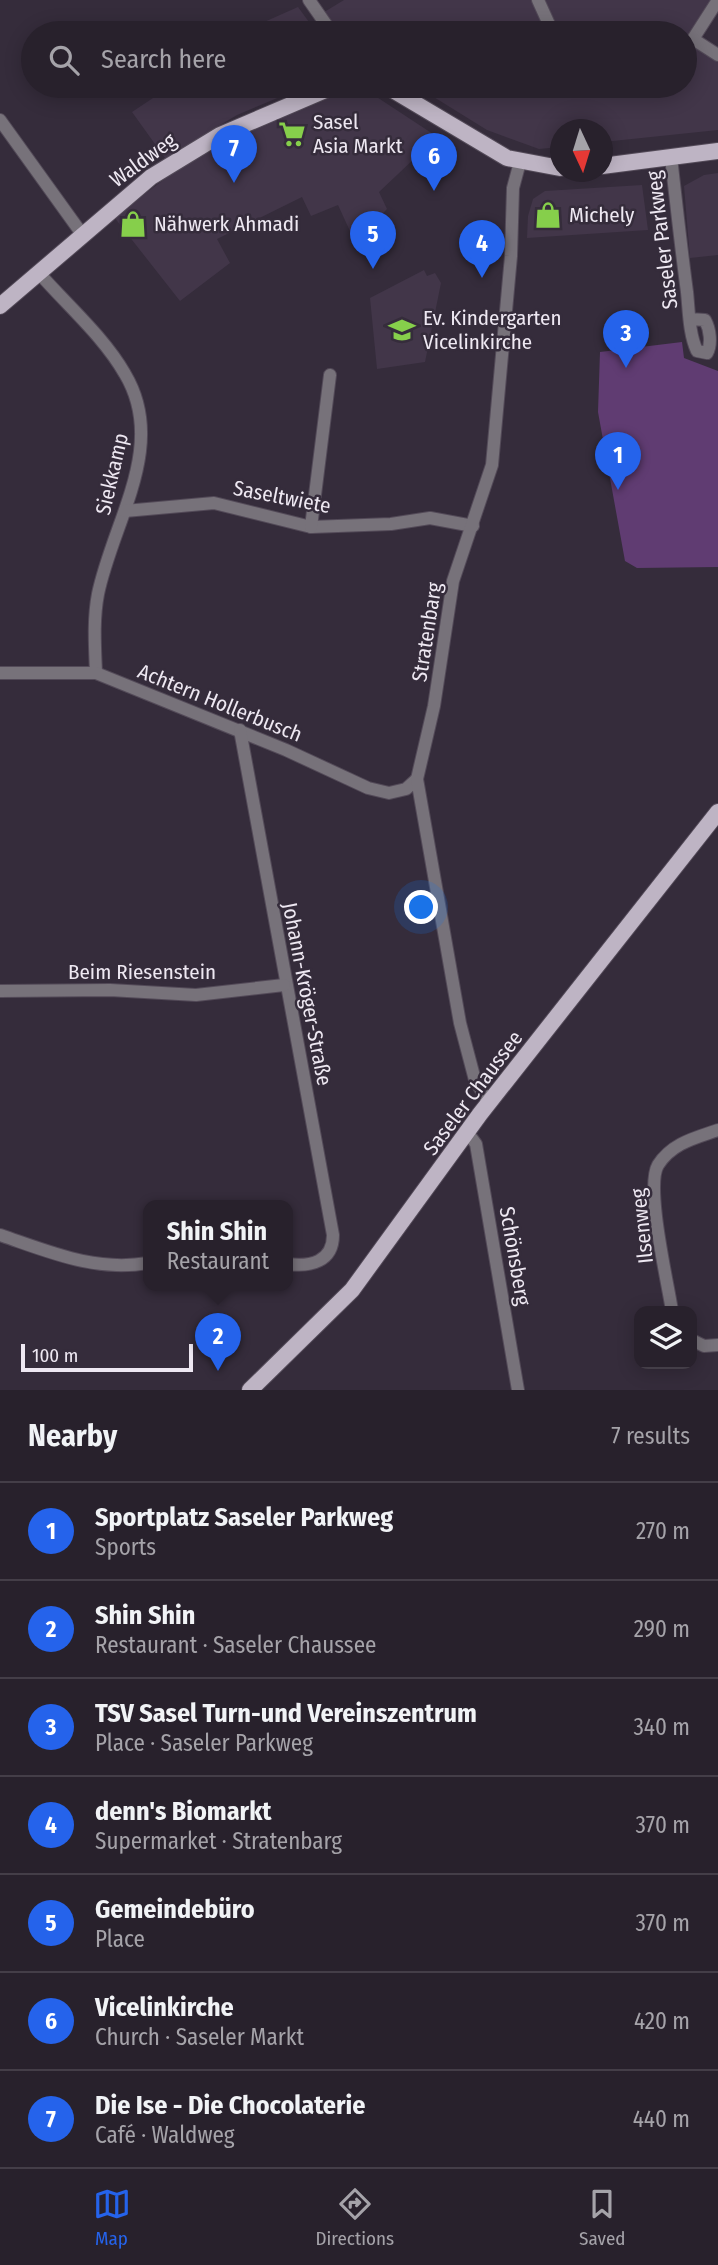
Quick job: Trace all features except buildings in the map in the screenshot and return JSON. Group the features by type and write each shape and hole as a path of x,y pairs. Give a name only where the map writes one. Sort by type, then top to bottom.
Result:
{"main road":[{"name":"Waldweg","path":"0,306 151,177 191,151 260,116 305,98"},
{"path":"406,98 488,148 520,162 550,166"},
{"path":"613,165 718,151"},
{"name":"Saseler Chaussee","path":"250,1390 352,1290 401,1227 489,1103 718,812"}],"street":[{"path":"309,0 324,21"},
{"path":"538,0 548,21"},
{"path":"697,28 718,0"},
{"path":"697,43 718,55"},
{"path":"0,120 82,234"},
{"name":"Saseler Parkweg","path":"671,157 690,319"},
{"name":"Stratenbarg","path":"489,1103 475,1080 460,1023 416,779 434,706 453,581 492,465 511,256 513,188 520,162"},
{"name":"Siekkamp","path":"39,273 109,352 134,390 142,420 143,440 125,511 99,591 95,615 96,673"},
{"path":"311,527 330,375"},
{"name":"Saseltwiete","path":"125,511 214,503 311,527 335,528 430,518 472,526"},
{"name":"Achtern Hollerbusch","path":"0,673 96,673 240,730 368,788 389,793 405,789 416,779"},
{"name":"Johann-Kröger-Straße","path":"240,730 284,985 333,1235 332,1249 321,1261 306,1266 293,1265"},
{"name":"Beim Riesenstein","path":"0,991 100,990 196,995 284,985"},
{"name":"Ilsenweg","path":"671,1306 653,1195 657,1167 680,1143 718,1129"},
{"name":"Schönsberg","path":"467,1132 476,1144 518,1390"},
{"path":"0,1235 82,1263 112,1266 143,1263"},
{"path":"697,1342 704,1346 718,1345"}],"shaded area":[{"path":"344,0 533,0 544,21 327,21 321,14"},
{"path":"543,0 711,0 697,22 552,21"},
{"path":"298,7 308,21 266,21"},
{"path":"697,47 718,61 718,130 613,141 613,119 550,119 550,148 539,149 487,130 435,98 697,98"},
{"path":"153,98 277,98 237,115 165,158 132,112"},
{"path":"326,98 378,98 433,134 416,157 379,192 387,209 355,242 338,205 311,216 302,197 217,239 230,263 180,301 114,217 170,175 243,132"},
{"path":"718,173 718,255 690,258 684,186 704,175"},
{"path":"642,185 648,230 527,238 528,216 533,199 545,191"},
{"name":"Ev. Kindergarten Vicelinkirche","path":"424,270 427,276 435,273 441,283 425,362 377,369 370,298"},
{"path":"682,342 684,358 718,371 718,567 637,568 625,561 598,412 600,352"}],"place":[{"name":"Sasel Asia Markt","path":"292,134"},
{"name":"Die Ise - Die Chocolaterie","path":"234,183"},
{"name":"Vicelinkirche","path":"434,191"},
{"name":"Michely","path":"548,215"},
{"name":"Nähwerk Ahmadi","path":"133,224"},
{"name":"Gemeindebüro","path":"373,269"},
{"name":"denn's Biomarkt","path":"482,278"},
{"name":"Ev. Kindergarten Vicelinkirche","path":"402,330"},
{"name":"TSV Sasel Turn-und Vereinszentrum","path":"626,368"},
{"name":"Sportplatz Saseler Parkweg","path":"618,490"},
{"name":"Shin Shin","path":"218,1371"}]}
